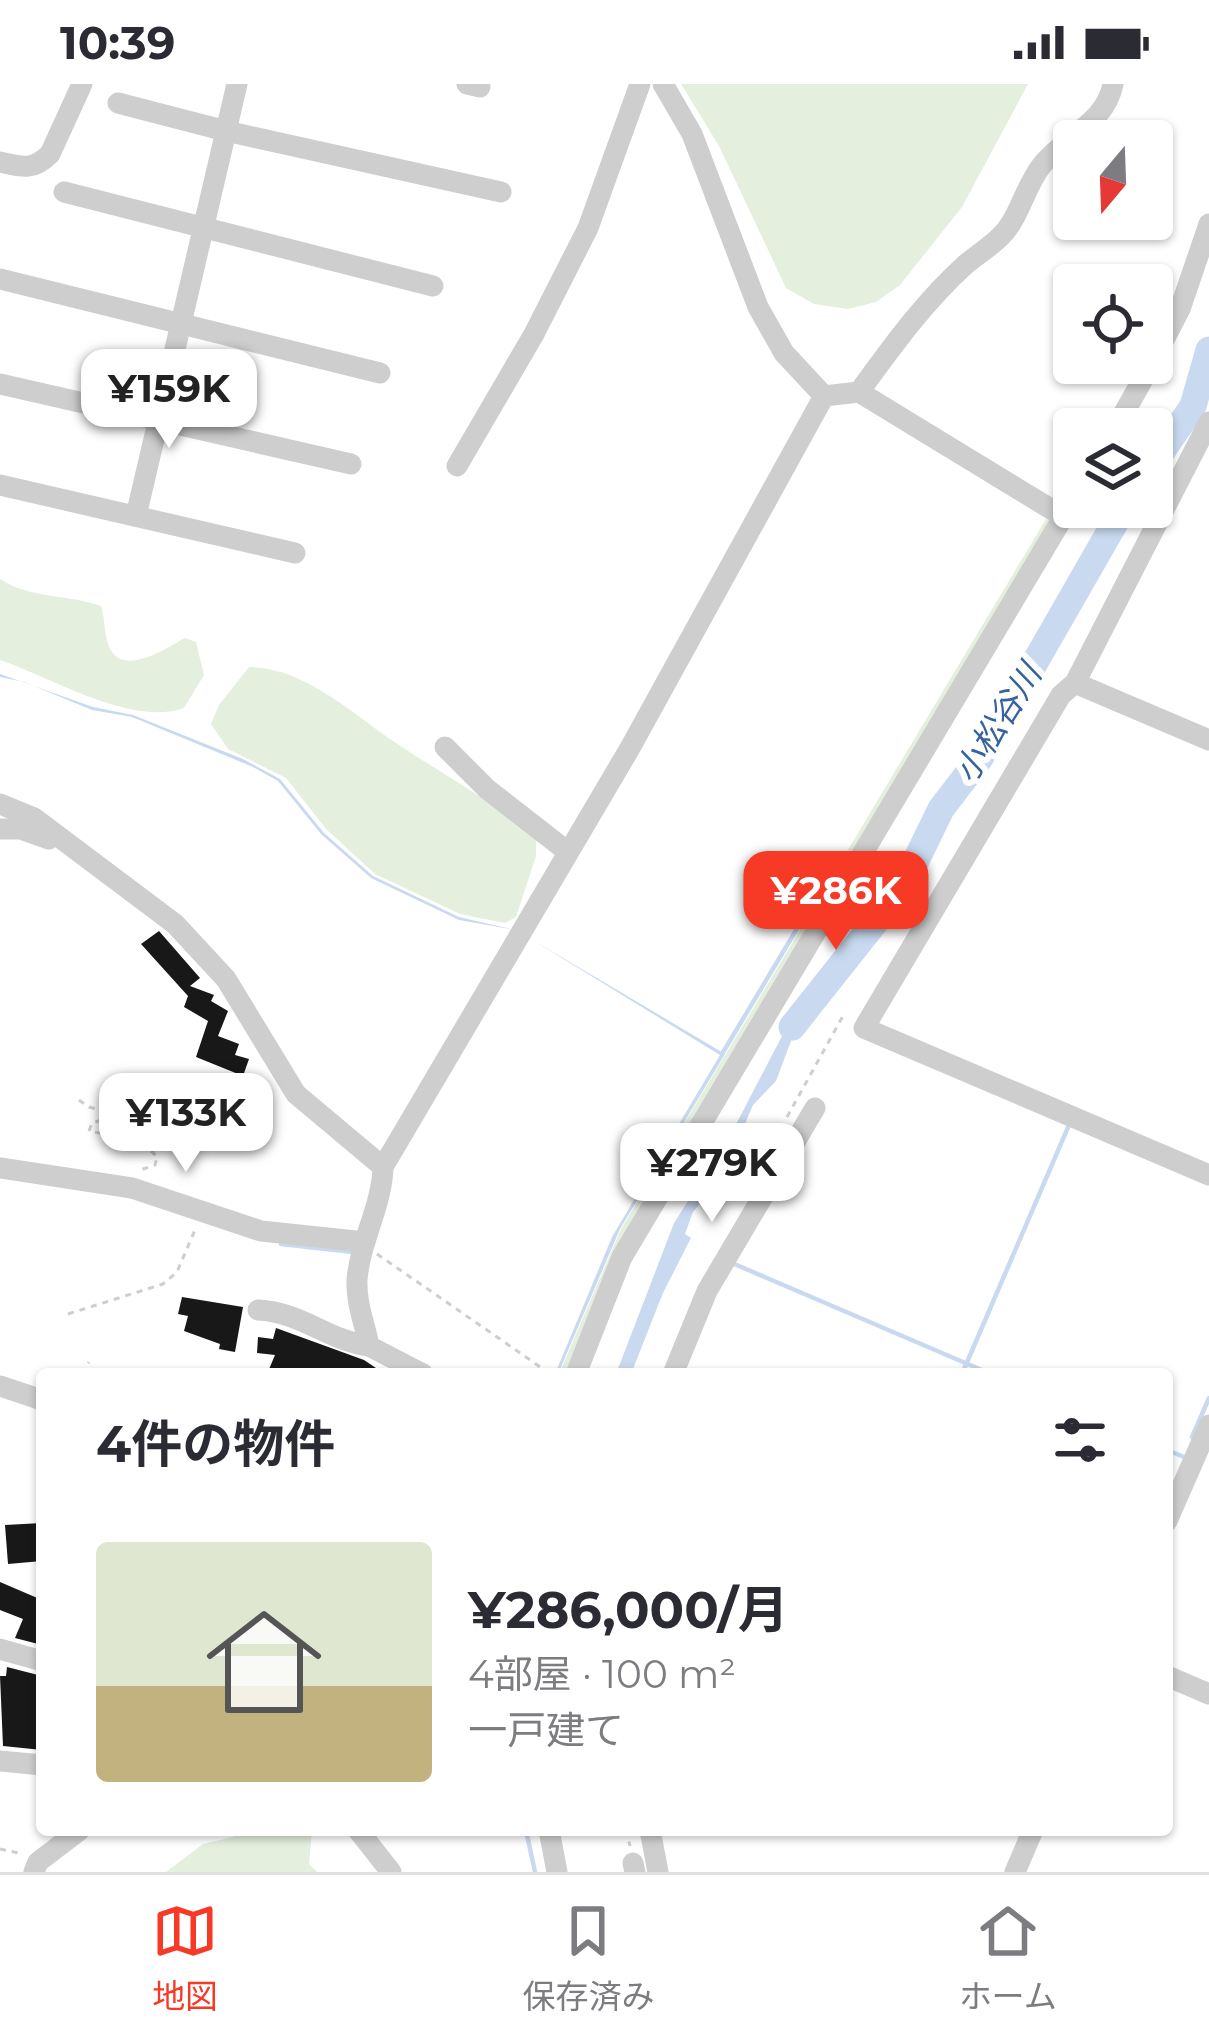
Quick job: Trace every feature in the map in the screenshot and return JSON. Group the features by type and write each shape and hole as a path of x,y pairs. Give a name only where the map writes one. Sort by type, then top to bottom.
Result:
{"street":[{"path":"0,163 31,168 41,163 50,154 82,84"},
{"path":"136,516 237,84"},
{"path":"458,466 588,228 640,84"},
{"path":"663,84 692,134 758,307 784,352 824,396"},
{"path":"859,392 906,328 1004,233 1038,169 1097,117 1113,84"},
{"path":"118,103 501,192"},
{"path":"64,192 434,286"},
{"path":"1173,322 1209,224"},
{"path":"0,279 380,373"},
{"path":"0,384 351,464"},
{"path":"824,396 859,392 1053,499"},
{"path":"369,1346 358,1307 358,1279 383,1186 383,1167 568,852 824,396"},
{"path":"1209,422 1075,682 1061,695 864,1028 1209,1175"},
{"path":"0,485 295,554"},
{"path":"578,1368 622,1257 1057,528"},
{"path":"1075,682 1209,740"},
{"path":"445,747 487,789 568,852"},
{"path":"0,804 34,818 175,923 226,979 296,1094 383,1167"},
{"path":"0,829 21,829 72,848"},
{"path":"676,1368 721,1268 815,1108"},
{"path":"0,1168 132,1188 261,1232 364,1245"},
{"path":"692,1284 721,1268"},
{"path":"258,1310 283,1311 411,1368"},
{"path":"0,1386 36,1398"},
{"path":"1173,1507 1209,1425"},
{"path":"0,1649 36,1659"},
{"path":"1173,1679 1209,1694"},
{"path":"0,1759 36,1764"},
{"path":"34,1872 38,1862 72,1836"},
{"path":"363,1836 391,1872"},
{"path":"550,1836 557,1872"},
{"path":"651,1836 658,1872"},
{"path":"1015,1872 1030,1836"}],"path":[{"path":"80,1100 118,1115 92,1123 89,1130 125,1136 157,1157 147,1170 126,1172"},
{"path":"68,1314 163,1284 177,1272 203,1212"},
{"path":"364,1245 542,1368"},
{"path":"86,1368 89,1362"}],"green space":[{"path":"681,84 1028,84 962,207 900,285 876,302 848,309 814,304 786,288 719,146"},
{"path":"1046,519 1052,522 636,1228 575,1368 562,1368 621,1229"},
{"path":"0,579 24,590 101,606 108,644 123,660 156,654 185,638 196,642 204,675 184,708 140,711 91,698 0,660"},
{"path":"249,667 289,675 327,694 536,839 536,856 516,917 505,923 460,914 375,874 326,829 286,778 228,749 211,724 219,705"},
{"path":"311,1836 309,1864 317,1872 166,1872 203,1844 233,1837"}],"water":[{"path":"33,686 133,715 243,759 280,779 324,833 373,876 459,917 515,930 459,920 371,878 321,834 278,781 253,767 132,717 92,710"},
{"path":"531,939 725,1054 620,1229 557,1368 612,1237 720,1055"},
{"path":"817,994 776,1081 753,1105 723,1175 693,1212 685,1234 691,1238 633,1368 618,1368 674,1223 732,1132 794,1013"}],"building":[{"path":"159,931 200,978 190,986 214,995 211,1001 228,1011 218,1036 239,1044 235,1055 249,1059 243,1076 196,1057 208,1021 184,1007 188,996 141,944"},
{"path":"182,1297 243,1307 235,1352 184,1331 188,1316 178,1314"},
{"path":"276,1328 376,1368 270,1368 275,1355 257,1353 258,1337 273,1339"},
{"path":"36,1523 36,1562 8,1564 5,1525"},
{"path":"0,1582 36,1597 36,1643 15,1638 23,1619 0,1610"},
{"path":"7,1667 36,1674 36,1749 3,1746 0,1676 6,1676"}],"waterway":[{"name":"小松谷川","path":"1173,435 1193,406 1209,350"},
{"name":"小松谷川","path":"792,1027 903,887 941,809 980,758 1112,528"},
{"path":"722,1054 807,912"},
{"path":"965,1368 1069,1125"},
{"path":"281,1244 353,1252"},
{"path":"732,1263 977,1368"},
{"path":"1192,1437 1209,1398"},
{"path":"1173,1452 1184,1457"},
{"path":"527,1836 535,1872"}]}
